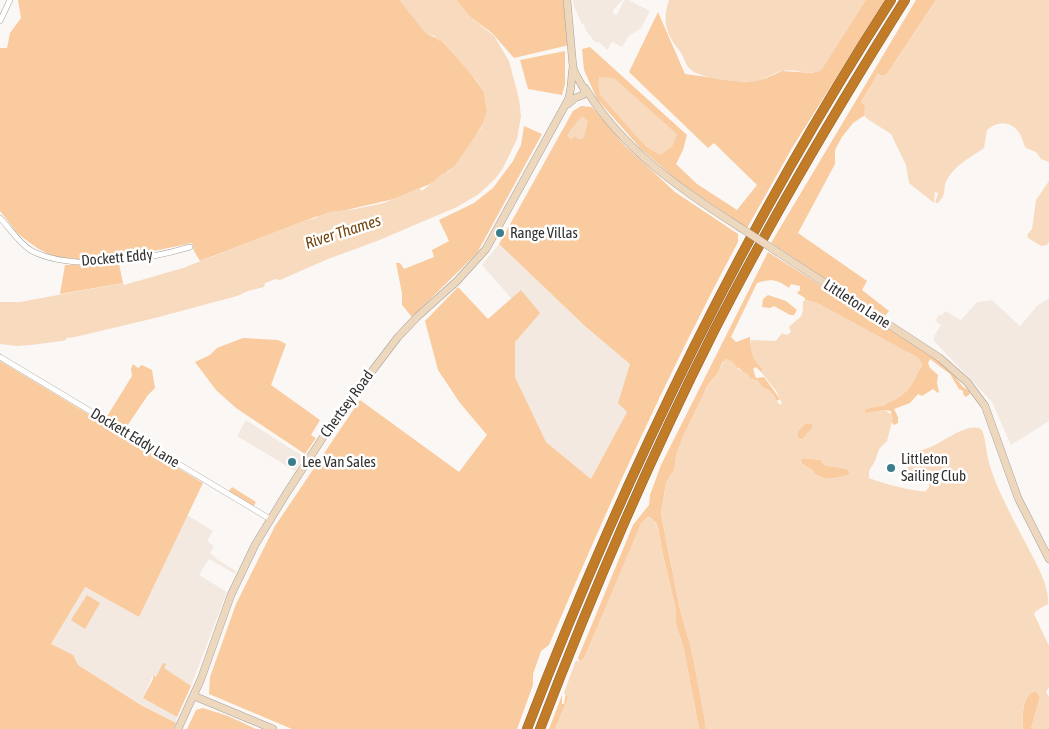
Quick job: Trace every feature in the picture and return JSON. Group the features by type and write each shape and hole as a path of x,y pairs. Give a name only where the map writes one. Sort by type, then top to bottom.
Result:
{"highway":[{"path":"527,729 556,654 622,498 687,361 746,246 835,90 891,0"},
{"path":"540,729 612,548 715,330 801,171 905,0"}],"main road":[{"path":"568,0 574,94"},
{"name":"Littleton Lane","path":"573,67 582,85 595,103 626,139 656,169 695,199 940,358 967,382 985,406 1018,498 1049,559"},
{"path":"576,82 582,85 584,93 574,94 576,82"},
{"path":"574,94 595,103"},
{"name":"Chertsey Road","path":"178,729 194,696 231,595 255,545 270,520 325,434 382,356 412,322 462,276 486,249 563,110 574,94"},
{"path":"194,696 273,729"}],"street":[{"path":"0,21 10,0"},
{"name":"Dockett Eddy","path":"0,218 30,250 58,260 117,261 171,253 190,248"},
{"name":"Dockett Eddy Lane","path":"0,357 270,520"}],"shaded area":[{"path":"18,0 402,0 427,34 441,40 467,68 484,92 487,110 486,118 455,166 430,184 394,199 315,217 200,261 192,243 130,256 89,260 54,257 37,248 18,234 0,211 0,48 7,48 10,33 21,18"},
{"path":"456,0 563,0 569,45 514,58 492,33 469,16"},
{"path":"573,0 623,0 614,9 613,13 617,15 624,0 629,0 650,11 641,28 629,36 622,47 612,42 607,50 599,42 594,41 585,29 584,23 582,25"},
{"path":"866,0 885,0 792,148 747,228 679,182 641,149 597,99 584,70 582,49 590,47 687,135 683,150 676,164 697,184 737,210 757,185 714,143 708,148 629,72 658,12 685,74 745,82 764,79 782,71 813,73"},
{"path":"916,0 936,0 887,74 882,76 878,74 861,102 865,105 865,115 853,123 842,137 835,150 835,164 798,233 867,281 862,290 889,311 883,318 771,243"},
{"path":"565,51 565,84 562,95 528,89 520,60"},
{"path":"581,106 592,107 624,145 675,192 738,234 738,242 687,341 639,441 549,645 541,651 533,674 533,685 517,729 292,729 209,694 210,677 236,604 275,526 360,400 459,472 487,435 460,403 438,370 425,321 458,287 488,319 521,290 540,313 515,342 515,377 546,442 591,479 627,412 618,403 630,364 586,327 499,244 573,111"},
{"path":"524,126 542,134 477,253 412,317 402,305 402,293 396,263 400,263 404,269 434,257 432,250 449,241 439,220 474,203 493,188 513,161 521,145"},
{"path":"499,244 586,327 630,364 619,402 627,412 591,479 546,442 515,377 515,342 521,291 512,299 482,265"},
{"path":"768,252 936,358 950,370 970,394 966,397 950,374 930,359 928,363 930,368 938,375 938,393 933,389 922,396 918,394 910,403 894,409 898,417 898,423 894,425 891,421 891,411 864,412 865,409 884,405 907,391 922,365 805,300 805,298 797,293 800,290 800,286 791,284 789,288 781,283 770,280 757,283 731,337 736,342 750,337 753,355 763,369 761,372 756,367 753,369 756,378 764,377 780,399 777,401 770,391 762,387 758,381 751,379 740,369 723,361 718,373 707,386 674,470 666,483 661,514 680,609 691,648 703,706 706,729 699,729 684,650 676,624 676,610 658,528 651,518 647,517 584,658 580,662 578,658 633,525 649,505 650,495 661,465"},
{"path":"119,264 123,283 60,294 65,265"},
{"path":"768,295 786,301 797,310 794,315 790,315 774,306 770,308 762,307 763,299"},
{"path":"1049,298 1049,421 1011,445 992,402 934,341 934,336 941,325 935,321 939,314 941,316 945,311 961,320 977,302 992,300 1020,326 1037,306"},
{"path":"243,338 278,340 286,344 271,385 320,420 311,435 316,438 305,454 236,408 216,390 195,362 210,355 217,348"},
{"path":"0,361 203,483 139,617 85,587 51,644 73,655 78,665 141,705 176,723 173,729 0,729"},
{"path":"133,364 138,368 142,365 152,370 155,388 148,395 125,429 106,418 132,376 131,369"},
{"path":"246,420 304,457 295,471 237,436"},
{"path":"812,423 812,428 802,440 797,437 798,431 805,424"},
{"path":"804,458 821,460 824,465 847,469 850,474 825,479 815,474 801,462 800,460"},
{"path":"232,487 256,502 253,507 228,492"},
{"path":"187,515 213,531 207,541 214,546 210,553 236,571 235,574 209,559 199,575 227,592 191,686 163,668 156,677 153,675 143,698 177,717 176,723 142,705 78,665 51,644 84,587 139,617"},
{"path":"87,595 100,603 85,629 71,620"},
{"path":"163,663 166,664 164,668 191,686 177,717 143,698 153,679 153,675 156,677"},
{"path":"1033,692 1037,692 1040,697 1031,729 1023,729 1026,699"},
{"path":"566,693 569,697 555,729 549,729 562,695 562,704 564,704"},
{"path":"203,708 228,716 256,729 187,729 196,710"}],"water":[{"name":"River Thames","path":"399,0 456,0 469,16 494,36 509,61 519,99 521,116 517,139 503,168 495,179 479,194 457,207 377,241 328,259 280,280 276,279 265,283 264,287 237,296 155,318 66,338 66,340 62,341 17,346 0,344 0,302 20,302 123,283 124,285 183,268 328,212 384,203 419,188 422,191 455,166 481,128 487,110 484,92 477,81 441,40 438,41 435,36 427,34"},
{"path":"669,0 866,0 821,71 811,73 792,70 782,71 757,81 742,82 703,76 695,73 688,67 666,26"},
{"path":"936,0 1049,0 1049,162 1041,159 1036,152 1026,148 1018,131 1010,125 996,124 987,130 984,148 963,162 949,176 943,196 938,203 935,203 938,193 935,192 934,203 909,183 906,165 891,134 866,118 864,114 865,105 861,102 878,73 882,76 887,74"},
{"path":"599,77 614,78 677,134 672,147 660,155 646,147 600,95"},
{"path":"582,116 588,121 584,138 578,140 575,136 571,140 567,135"},
{"path":"1049,181 1049,241 1047,245 1041,246 1028,238 1027,235 1032,229 1036,200"},
{"path":"805,300 816,302 919,358 921,362 914,381 902,395 885,404 864,410 866,413 885,410 893,418 887,441 879,449 869,471 869,478 898,487 926,491 929,487 929,482 917,479 908,469 909,465 906,461 908,452 929,448 965,429 977,428 982,430 993,475 1040,571 1047,593 1048,604 1034,614 1049,646 1049,687 1046,692 1049,697 1049,729 1031,729 1040,697 1037,692 1033,692 1026,699 1023,729 706,729 691,648 680,609 661,514 666,483 674,470 676,454 683,436 707,386 718,373 725,359 733,362 738,369 748,374 751,379 758,381 762,387 770,391 779,404 782,404 777,392 761,372 763,369 753,356 751,340 776,341 782,333 787,335 791,332 789,327 802,315 803,302","holes":["812,423 812,428 801,440 798,437 798,431 805,424","804,458 821,460 825,466 847,469 850,474 824,478 802,464 800,460"]},
{"path":"647,517 653,519 658,528 676,610 676,624 684,650 699,729 555,729 568,697 564,693 576,660 580,662 584,658 641,523"}],"place":[{"name":"Range Villas","path":"500,233"},
{"name":"Lee Van Sales","path":"292,462"},
{"name":"Littleton Sailing Club","path":"891,468"}]}
